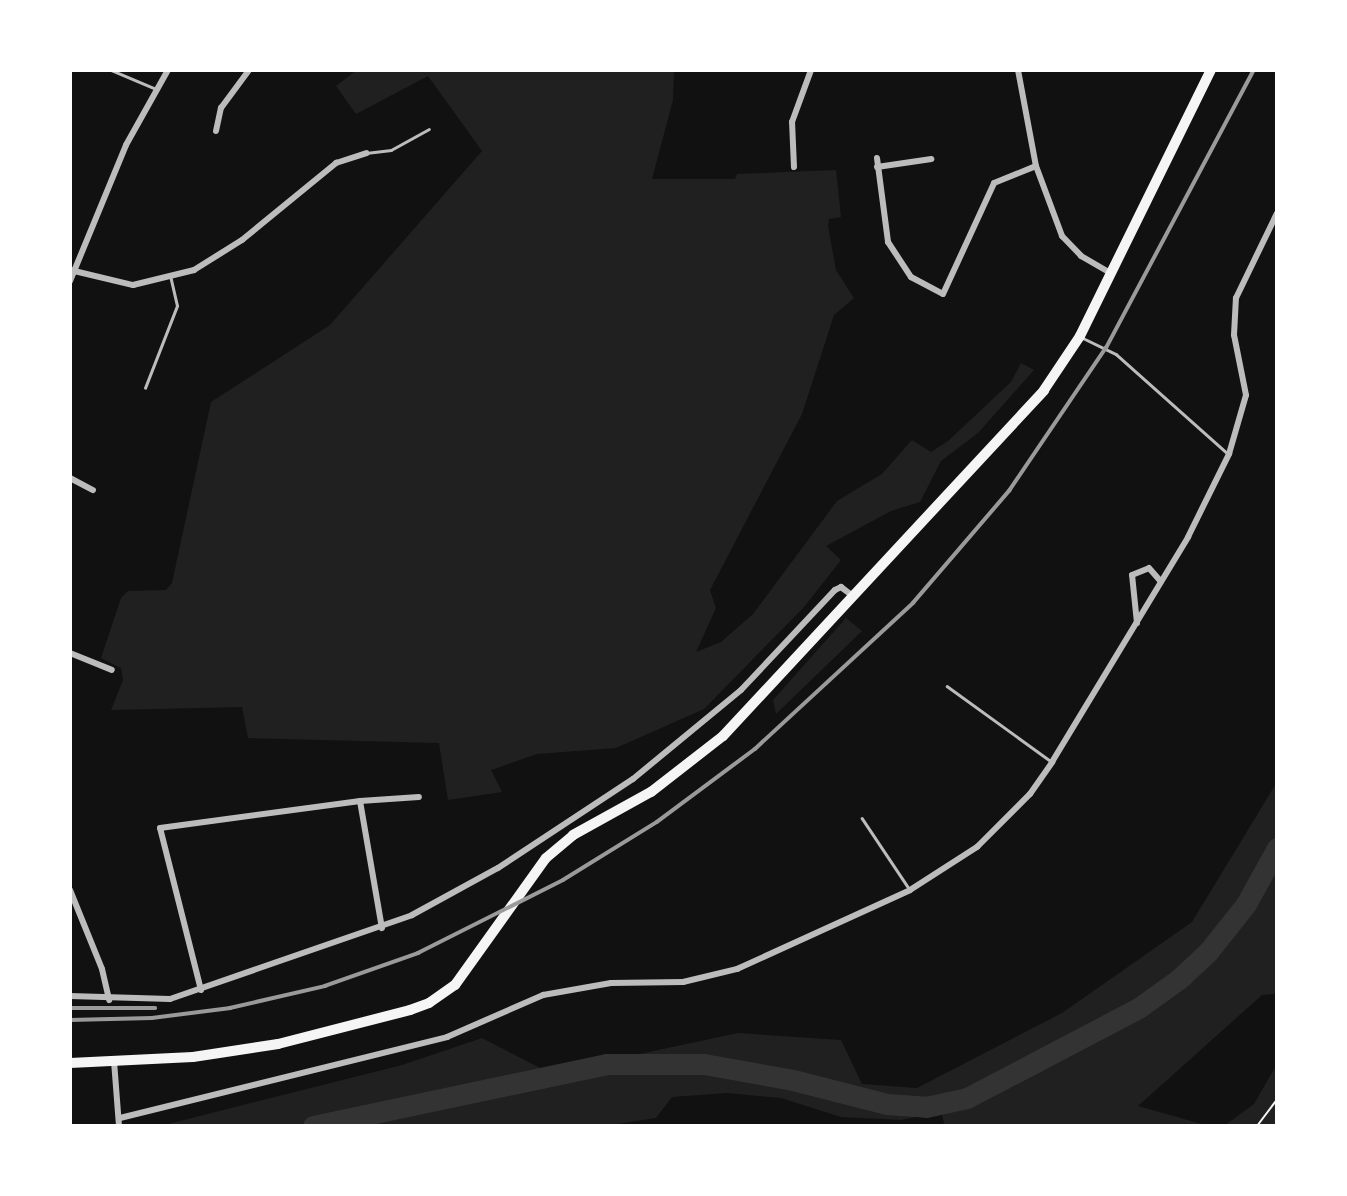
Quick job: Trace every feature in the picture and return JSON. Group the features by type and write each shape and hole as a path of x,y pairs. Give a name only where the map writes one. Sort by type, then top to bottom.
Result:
{"main road":[{"path":"70,1063 192,1057 278,1044 410,1010 429,1003 455,985 536,871 561,844 651,792 723,736 1044,390 1080,336 1211,70"}],"street":[{"path":"70,281 126,145 168,70"},
{"path":"216,131 221,108 249,70"},
{"path":"794,167 792,122 811,70"},
{"path":"1018,70 1036,166 1069,246 1112,274"},
{"path":"72,271 133,285 171,279 222,254 336,163 366,153"},
{"path":"877,158 888,242 911,277 943,294 990,188 1007,175 1036,166"},
{"path":"877,167 931,159"},
{"path":"114,1061 119,1122 447,1037 543,995 611,983 683,982 712,977 910,890 977,847 1030,794 1052,762 1161,582 1229,454 1246,395 1234,335 1236,298 1277,213"},
{"path":"70,478 93,490"},
{"path":"1137,623 1132,575 1149,568 1161,582"},
{"path":"70,996 109,1000 170,999 382,928 498,868 624,786 724,705 835,590 841,587 853,596"},
{"path":"70,653 112,670"},
{"path":"201,990 160,828 360,801 419,797"},
{"path":"360,801 382,928"},
{"path":"70,890 102,969 109,1000"}],"lane":[{"path":"110,70 156,89"},
{"path":"366,153 391,150 429,129"},
{"path":"145,388 177,306 171,279"},
{"path":"1080,336 1116,354 1229,454"},
{"path":"947,686 1052,762"},
{"path":"862,818 910,890"}],"path":[{"path":"1257,1126 1277,1099"}],"shaded area":[{"path":"357,70 674,70 673,100 652,179 735,179 737,174 836,170 841,217 829,219 828,226 836,270 854,298 834,315 802,414 710,590 716,608 696,652 721,642 753,614 837,501 882,474 912,440 931,452 948,441 1011,382 1021,363 1034,370 978,433 941,461 920,502 891,511 826,546 841,560 804,607 704,709 616,748 537,754 491,770 502,792 448,800 439,743 248,738 242,707 111,710 123,680 121,668 101,658 121,598 128,591 166,590 172,583 211,402 330,325 482,151 428,76 356,114 336,86"},
{"path":"846,618 862,631 776,714 773,700"},
{"path":"1277,782 1277,994 1262,995 1138,1106 1209,1126 945,1126 941,1112 901,1120 841,1117 781,1098 727,1093 672,1097 656,1118 605,1126 160,1126 402,1065 482,1038 550,1073 738,1033 841,1040 862,1084 917,1088 1062,1013 1192,922"},
{"path":"1277,1064 1277,1126 1224,1126 1254,1104"}],"waterway":[{"path":"313,1126 607,1064 704,1064 793,1080 887,1104 926,1107 967,1098 1140,1007 1179,979 1208,952 1246,904 1277,848"}],"railway":[{"path":"70,1020 152,1018 230,1008 325,986 418,953 563,880 657,822 755,749 913,603 1009,491 1106,348 1254,70"},
{"path":"70,1008 155,1008"}]}
